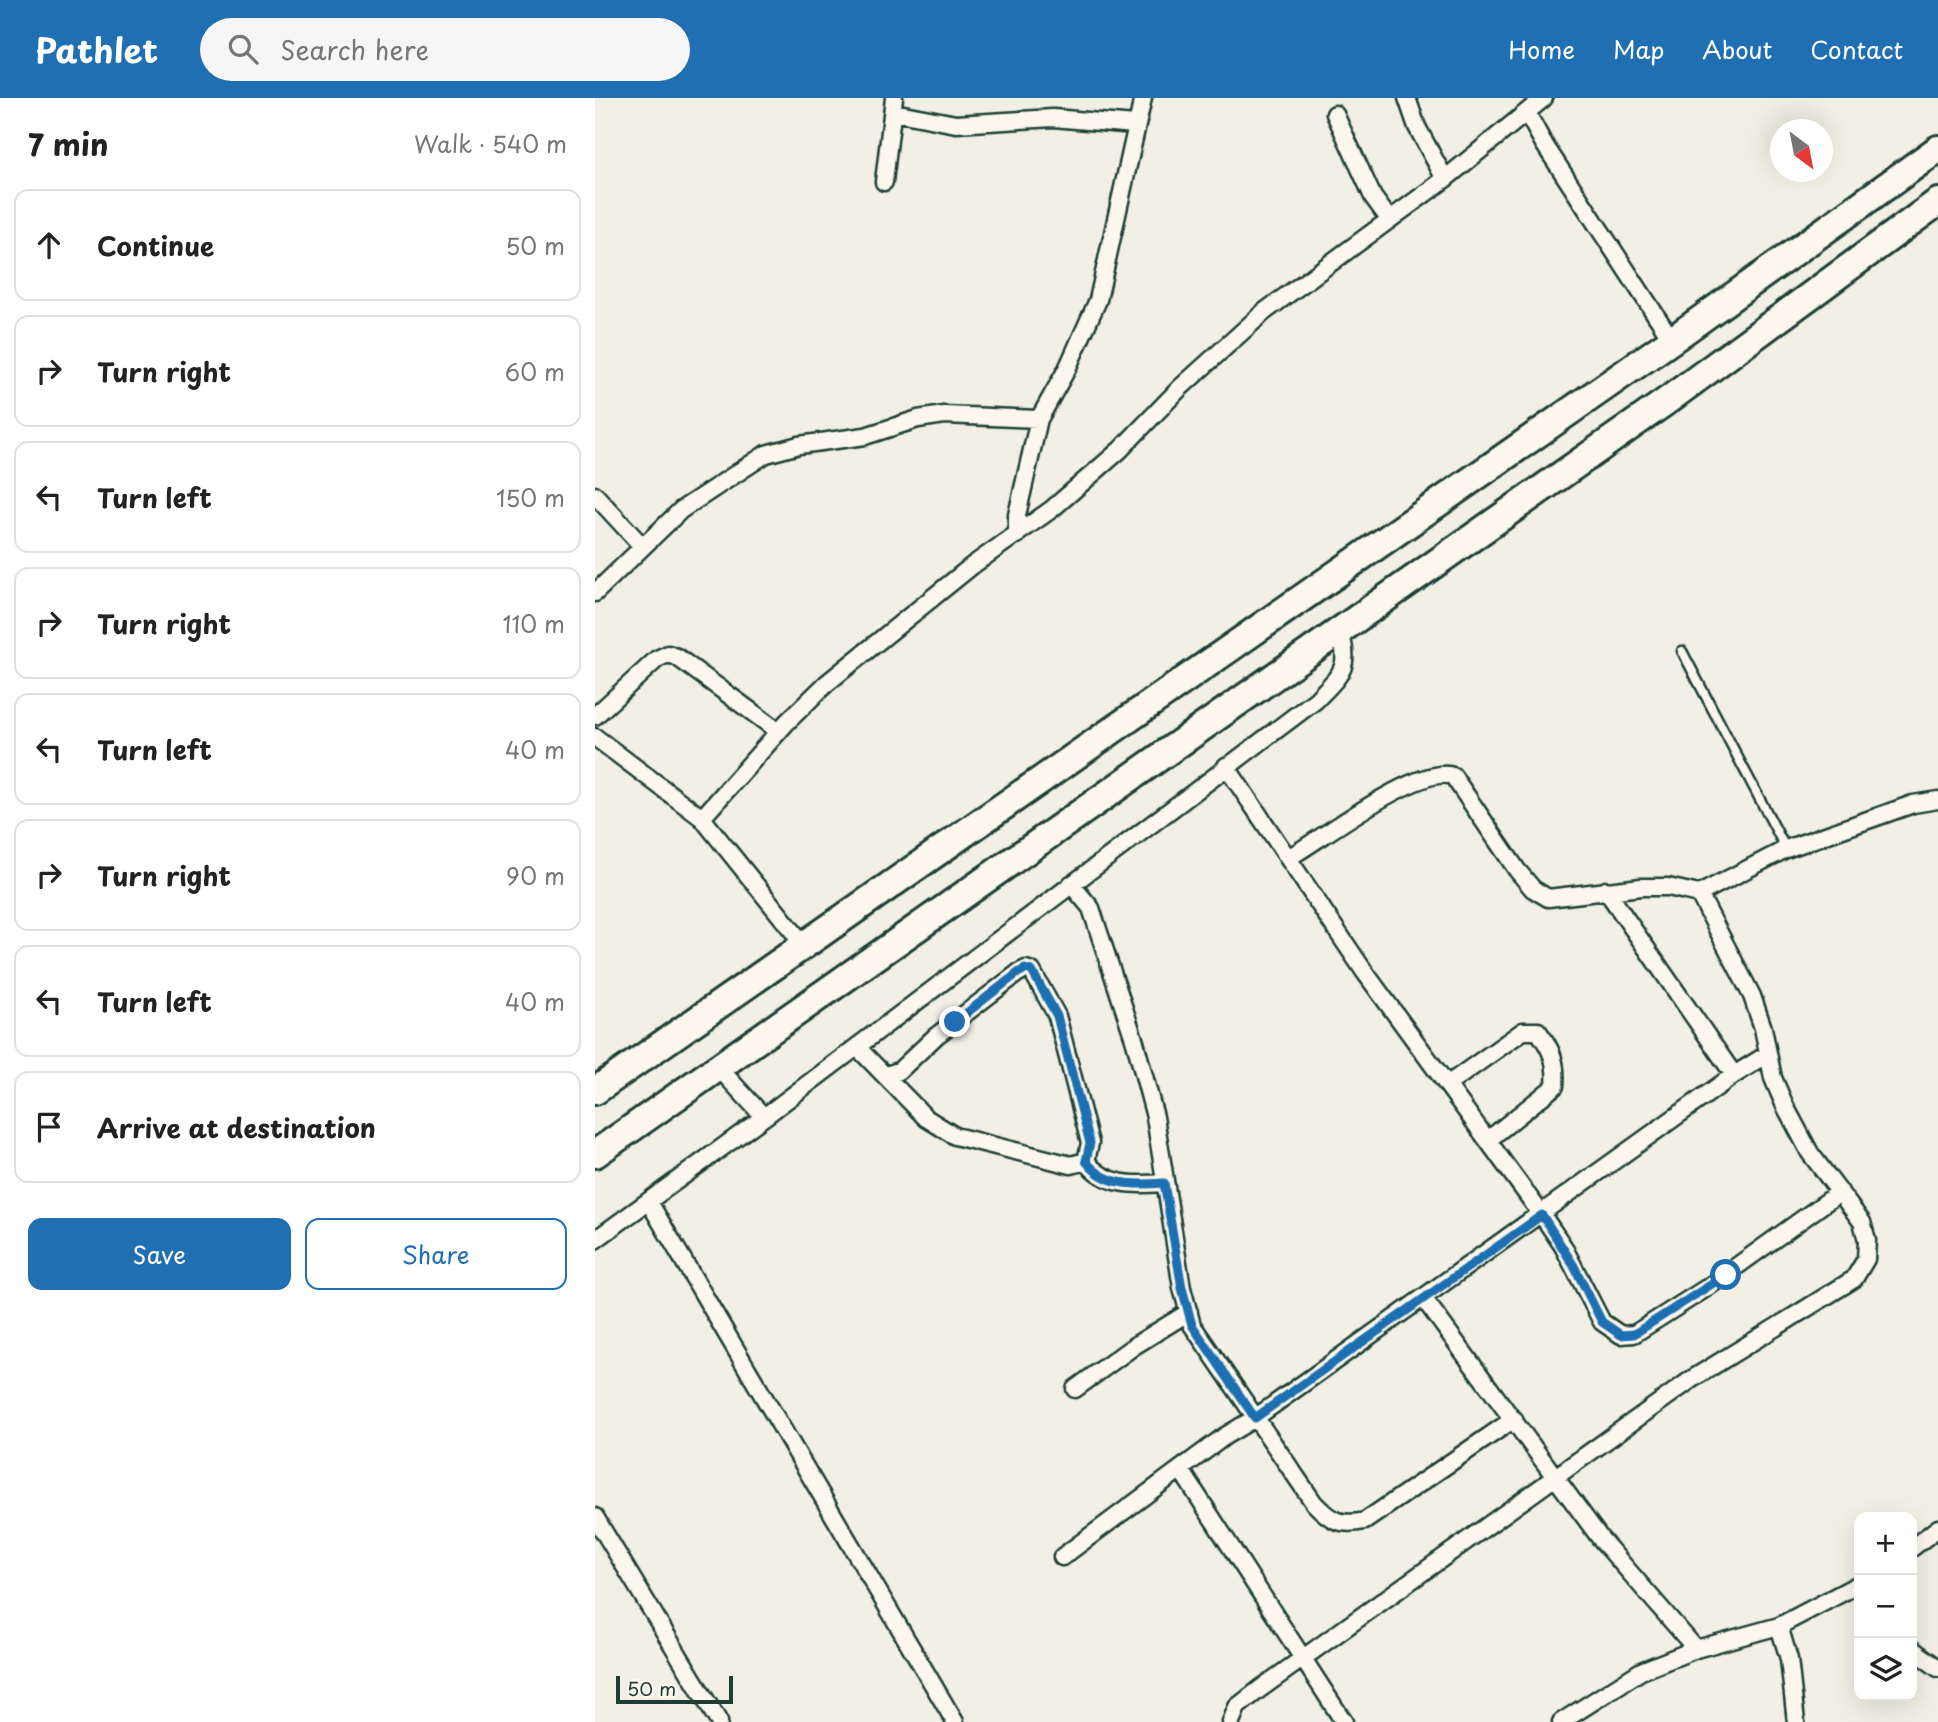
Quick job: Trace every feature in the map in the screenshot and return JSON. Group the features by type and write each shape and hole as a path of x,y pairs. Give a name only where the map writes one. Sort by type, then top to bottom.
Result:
{"highway":[{"path":"595,1091 1672,340 1938,149"},
{"path":"595,1154 1657,408 1938,202"}],"street":[{"path":"1017,535 1019,504 1039,419 1067,369 1098,300 1143,98"},
{"path":"1407,98 1417,127 1445,179"},
{"path":"702,818 778,732 827,683 972,565 1052,509 1111,458 1231,340 1445,179 1544,98"},
{"path":"884,182 893,105 956,124 1053,118 1135,125"},
{"path":"1527,113 1544,144 1672,340"},
{"path":"1335,114 1367,185 1389,219"},
{"path":"595,593 681,510 766,454 799,445 865,436 918,419 944,415 1039,419"},
{"path":"595,495 642,546"},
{"path":"595,1240 764,1117 1317,700 1343,673 1347,655 1340,631"},
{"path":"595,716 657,659 668,654 677,657 778,732"},
{"path":"595,737 702,818 804,945"},
{"path":"1226,766 1364,971 1542,1215 1574,1266 1602,1322 1621,1335 1634,1334 1709,1287 1840,1192"},
{"path":"1287,858 1335,826 1416,780 1440,772 1453,776 1533,889 1548,898 1606,890 1668,887 1699,894 1786,849 1913,804 1938,800"},
{"path":"1071,884 1091,908 1135,1042 1155,1116 1164,1183 1192,1325 1314,1503 1331,1520 1345,1525 1365,1521 1514,1419"},
{"path":"1606,890 1734,1075"},
{"path":"1231,1722 1237,1707 1474,1533 1557,1477 1692,1378 1854,1279 1866,1259 1867,1240 1862,1222 1810,1153 1785,1106 1773,1077 1752,996 1699,894"},
{"path":"857,1047 926,1118 955,1136 1071,1165 1086,1161 1090,1155 1088,1134 1057,1016 1032,971 1025,969 1018,973 936,1036 899,1071 886,1075"},
{"path":"1447,1085 1523,1031 1538,1031 1557,1064 1555,1086 1488,1140"},
{"path":"1062,1557 1225,1436 1255,1418 1734,1075 1768,1054"},
{"path":"717,1066 764,1117"},
{"path":"1086,1161 1103,1178 1141,1185 1164,1183"},
{"path":"649,1202 955,1722"},
{"path":"1424,1299 1609,1548 1696,1649"},
{"path":"1075,1389 1134,1346 1189,1312"},
{"path":"1181,1470 1301,1660 1344,1722"},
{"path":"595,1517 719,1722"},
{"path":"1917,1544 1938,1528"},
{"path":"1561,1722 1641,1671 1696,1649 1779,1626 1854,1588"},
{"path":"1779,1626 1789,1659 1796,1722"},
{"path":"1917,1653 1938,1668"}],"lane":[{"path":"1682,651 1786,849"}],"route":[{"path":"955,1022 1018,973 1025,969 1032,971 1057,1016 1090,1143 1090,1155 1086,1161 1103,1178 1141,1185 1164,1183 1182,1288 1192,1325 1255,1418 1542,1215 1563,1246 1602,1322 1621,1335 1634,1334 1726,1275"}]}
